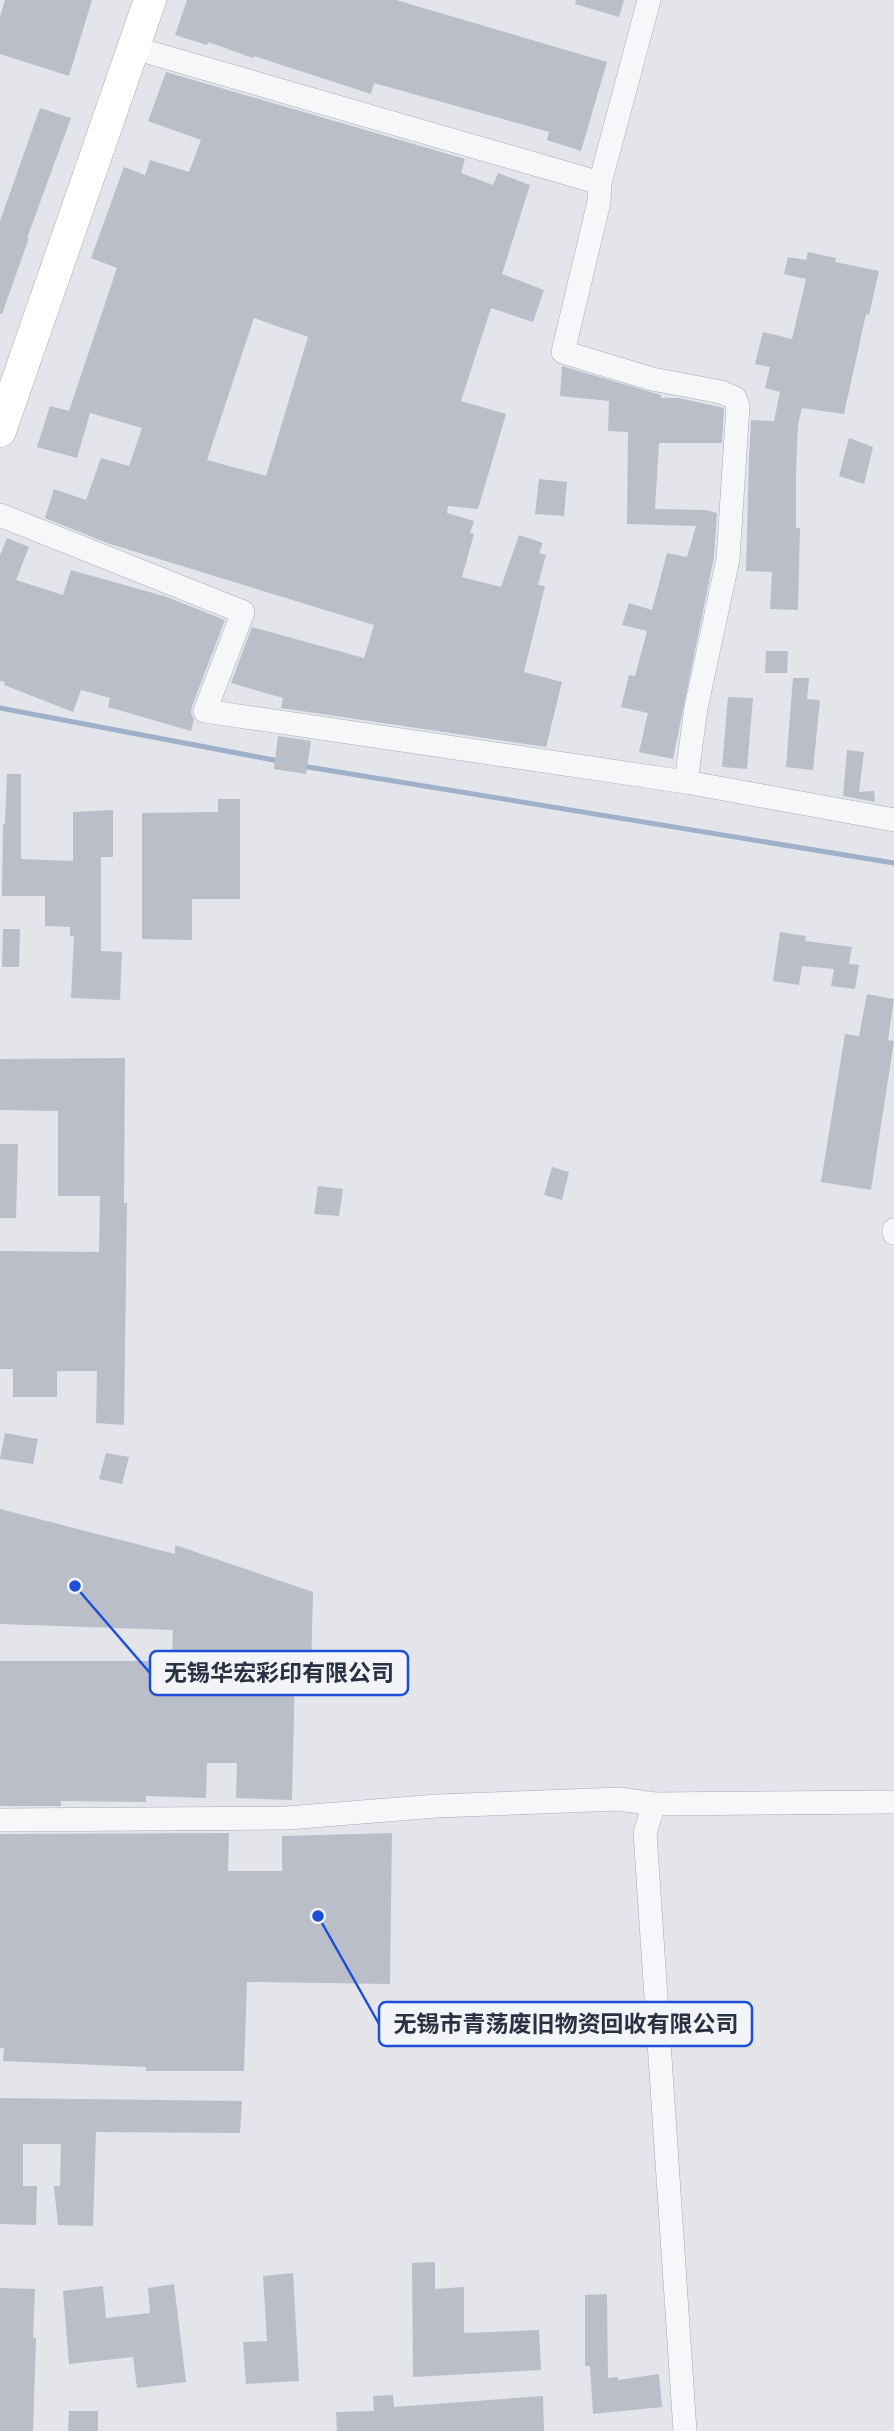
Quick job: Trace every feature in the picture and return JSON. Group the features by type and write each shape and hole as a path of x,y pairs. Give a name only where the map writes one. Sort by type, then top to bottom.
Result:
{"street":[{"path":"0,431 150,0"},
{"path":"649,0 600,183 599,202 563,352 652,379 721,392 734,398 738,406 729,559 696,708 686,782"},
{"path":"134,48 600,183"},
{"path":"0,515 243,612 205,711 686,782 894,820"},
{"path":"0,1820 287,1818 437,1806 618,1799 654,1804 894,1802"},
{"path":"654,1804 645,1833 685,2431"}],"building":[{"path":"5,0 92,0 69,76 0,54 0,17"},
{"path":"187,0 396,0 607,62 581,151 547,140 549,132 374,83 371,94 208,42 207,45 175,35"},
{"path":"576,0 624,0 619,17 575,4"},
{"path":"166,72 465,159 461,173 493,185 498,173 530,185 502,274 544,290 533,322 491,308 461,401 506,414 478,509 448,506 447,513 474,521 470,533 474,534 462,577 501,587 519,535 543,543 539,553 546,555 538,585 545,586 524,672 562,682 546,747 281,708 283,698 231,683 252,627 364,658 374,625 107,543 45,518 54,489 86,500 101,458 129,466 142,428 90,413 77,458 37,447 50,406 69,411 117,268 91,258 124,167 145,175 150,160 189,172 201,140 148,121","holes":["254,318 308,337 266,476 207,460"]},
{"path":"40,108 71,118 0,314 0,221"},
{"path":"808,252 836,258 835,262 879,271 869,315 866,314 844,414 802,408 798,424 796,473 796,528 800,528 798,610 770,609 772,572 746,571 749,458 751,420 774,421 780,392 765,388 770,367 755,364 763,332 792,339 806,279 784,274 788,257 806,260"},
{"path":"562,366 661,395 661,398 679,398 724,408 722,443 659,443 655,509 706,510 717,513 714,557 673,759 639,752 648,713 621,707 629,675 635,676 647,631 622,625 629,603 652,610 667,553 687,557 696,526 627,524 628,432 608,431 609,401 560,396"},
{"path":"849,438 873,447 864,484 839,476"},
{"path":"539,479 567,482 564,516 535,514"},
{"path":"7,538 29,547 16,580 63,595 71,570 167,597 225,620 192,706 194,719 191,731 108,707 110,698 81,690 73,712 4,685 5,682 0,681 0,555"},
{"path":"766,651 788,651 787,673 765,673"},
{"path":"793,678 809,678 807,699 820,700 813,770 786,767"},
{"path":"728,697 753,698 747,769 722,767"},
{"path":"278,736 311,741 306,774 274,769"},
{"path":"847,750 864,752 859,792 874,791 875,802 843,796"},
{"path":"7,774 21,774 21,859 73,861 73,812 113,810 113,857 101,857 101,951 122,952 120,1000 71,998 74,936 70,936 70,927 45,926 45,896 2,896"},
{"path":"218,799 240,799 240,899 192,899 192,940 142,939 142,813 218,812"},
{"path":"3,929 20,929 19,967 2,967"},
{"path":"780,932 806,936 805,941 852,947 849,964 859,965 855,989 831,986 834,969 802,966 799,985 773,981"},
{"path":"867,994 894,999 888,1040 894,1041 871,1190 821,1182 845,1034 859,1036"},
{"path":"125,1058 124,1203 127,1203 124,1425 96,1423 97,1371 57,1371 57,1397 13,1397 13,1369 0,1369 0,1251 99,1252 100,1196 58,1196 58,1111 0,1110 0,1059"},
{"path":"0,1144 18,1144 16,1218 0,1218"},
{"path":"552,1167 569,1172 562,1200 544,1195"},
{"path":"318,1186 343,1189 339,1216 314,1214"},
{"path":"5,1433 38,1439 33,1464 0,1459"},
{"path":"106,1453 129,1457 122,1484 99,1479"},
{"path":"0,1509 175,1554 175,1545 313,1592 311,1672 295,1671 292,1800 236,1798 237,1763 207,1763 206,1798 146,1796 146,1802 61,1801 61,1806 0,1806 0,1661 172,1661 173,1630 0,1624"},
{"path":"229,1833 228,1871 282,1871 282,1836 392,1833 390,1984 247,1982 244,2071 146,2071 146,2067 3,2061 4,2048 0,2048 0,1834"},
{"path":"0,2098 242,2101 240,2133 96,2132 93,2226 58,2225 54,2186 60,2186 61,2144 23,2144 23,2186 37,2186 36,2225 0,2224"},
{"path":"435,2262 435,2289 464,2287 464,2333 539,2330 541,2370 413,2377 412,2263"},
{"path":"293,2273 299,2381 246,2384 243,2342 267,2341 263,2276"},
{"path":"174,2284 186,2382 137,2388 133,2357 69,2364 63,2291 103,2286 106,2318 150,2313 148,2288"},
{"path":"0,2288 35,2289 33,2431 0,2431"},
{"path":"607,2294 608,2378 618,2377 618,2380 659,2374 662,2407 593,2414 590,2366 585,2366 585,2295"},
{"path":"393,2395 394,2407 543,2396 544,2431 337,2431 336,2412 374,2411 373,2396"},
{"path":"69,2411 98,2411 98,2431 68,2431"}],"waterway":[{"path":"0,708 279,761"},
{"path":"302,766 894,863"}],"place":[{"name":"无锡华宏彩印有限公司","path":"75,1586"},
{"name":"无锡市青荡废旧物资回收有限公司","path":"318,1916"}]}
